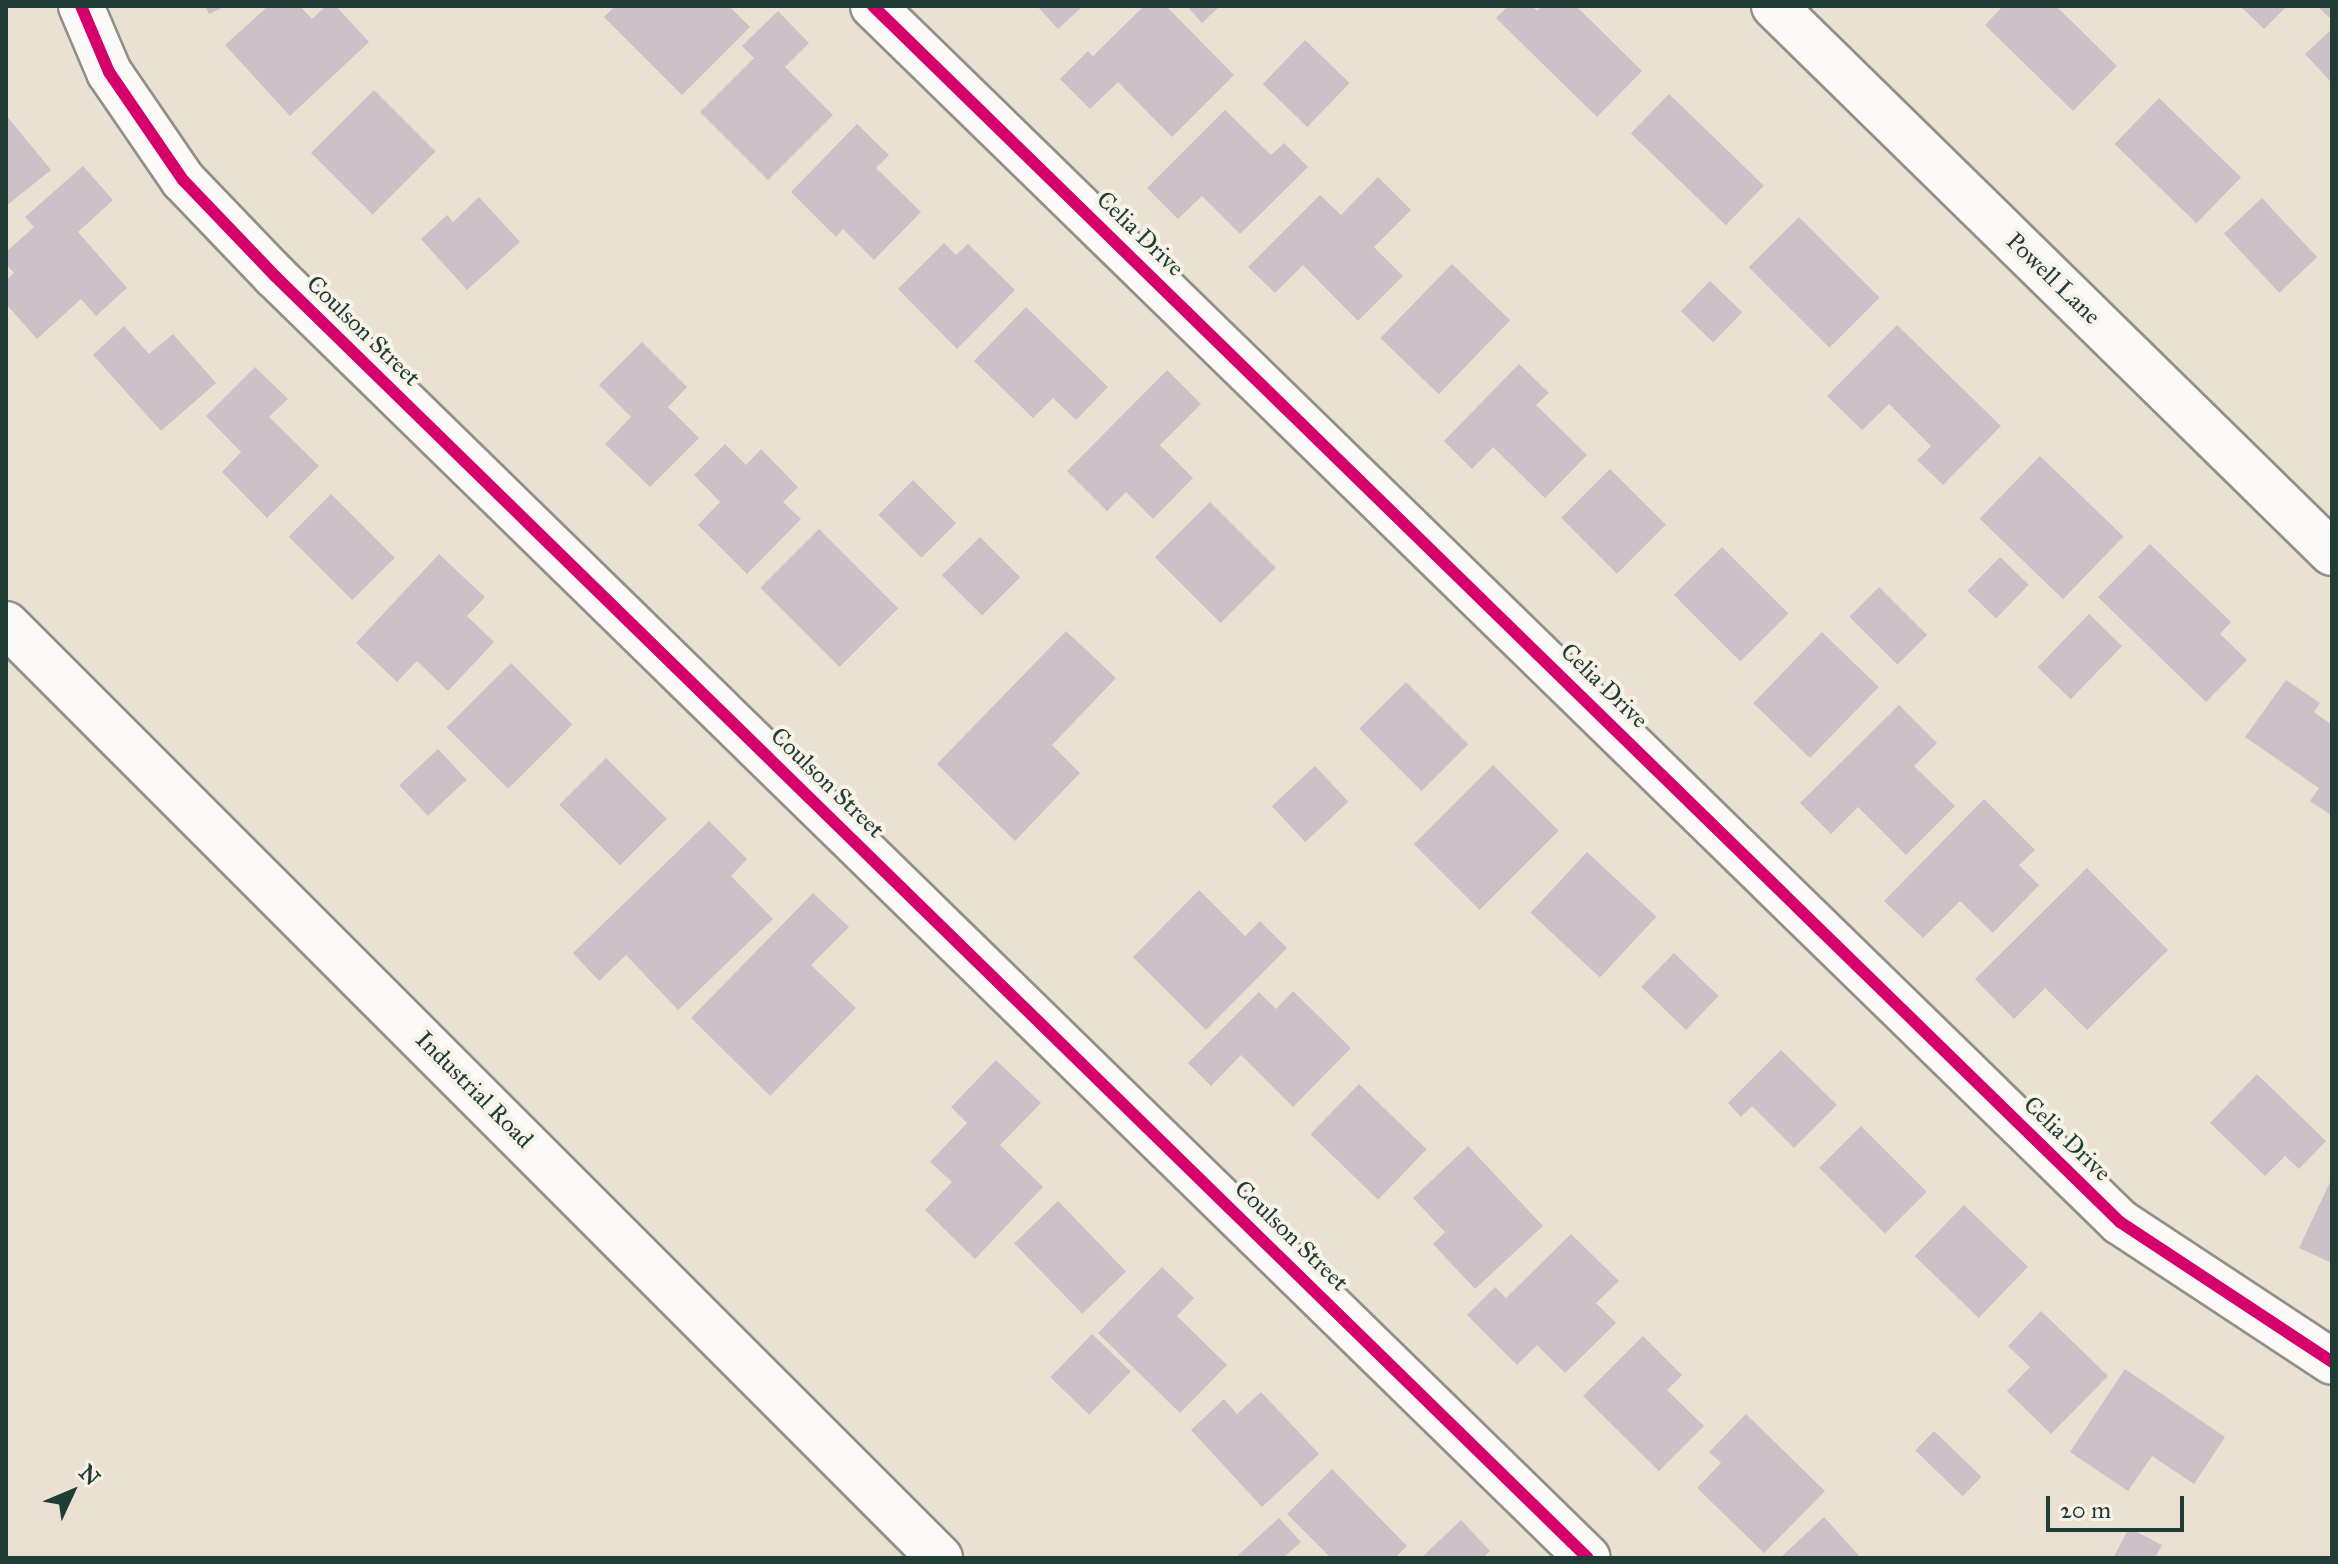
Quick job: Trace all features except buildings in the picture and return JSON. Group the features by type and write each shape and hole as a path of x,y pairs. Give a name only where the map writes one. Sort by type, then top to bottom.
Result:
{"street":[{"name":"Coulson Street","path":"81,6 109,72 183,180 264,264 1588,1558"},
{"name":"Celia Drive","path":"873,6 2120,1222 2332,1362"},
{"name":"Powell Lane","path":"1774,6 2332,553"},
{"name":"Industrial Road","path":"6,624 940,1558"}],"cycle path":[{"path":"81,6 109,72 183,180 274,275 1588,1558"},
{"path":"873,6 2120,1222 2332,1362"}]}
